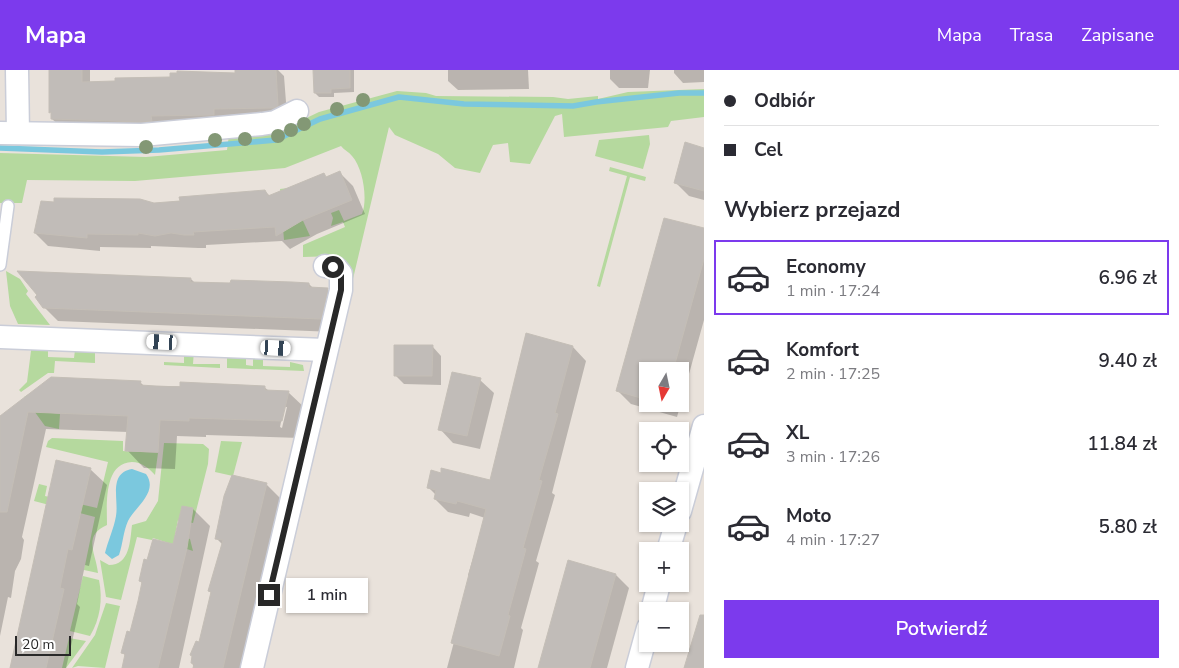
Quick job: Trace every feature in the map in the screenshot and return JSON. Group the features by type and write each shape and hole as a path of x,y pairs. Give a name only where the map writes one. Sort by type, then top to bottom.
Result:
{"street":[{"path":"17,70 9,133 142,135 262,124 275,122 298,111"},
{"path":"252,668 342,277 336,268 325,266"},
{"path":"0,336 325,350"},
{"path":"689,487 699,460 704,426"},
{"path":"637,668 641,652"}],"lane":[{"path":"0,265 8,206"}],"green space":[{"path":"704,89 704,117 671,121 668,127 564,137 562,114 555,116 530,164 510,162 508,143 493,145 480,173 455,168 438,154 395,135 389,127 352,283 337,256 303,257 303,245 345,227 343,222 331,226 333,218 331,213 339,210 344,221 362,214 365,200 362,176 356,161 341,146 285,168 135,181 27,180 22,203 0,203 0,153 146,157 227,150 229,135 273,134 319,112 397,91 426,93 436,96 553,97 568,99 598,96 598,99 628,92"},
{"path":"649,135 650,144 643,169 595,156 599,140"},
{"path":"610,167 646,177 645,181 630,177 600,287 597,286 627,176 609,171"},
{"path":"288,188 310,236 284,240 280,189"},
{"path":"6,271 20,279 28,291 26,294 50,325 18,324 10,306"},
{"path":"32,343 48,344 48,357 74,358 75,350 95,351 95,363 55,361 54,373 48,373 21,392 19,390 27,382"},
{"path":"184,349 194,350 193,364 220,364 220,368 164,365 164,362 184,363"},
{"path":"253,352 263,352 263,366 290,367 290,362 303,365 304,371 227,368 227,356 246,357 246,365 253,366"},
{"path":"29,394 42,412 60,414 59,429 45,426 24,397"},
{"path":"52,438 123,441 123,451 158,453 155,475 145,466 132,462 123,464 111,477 107,497 107,525 99,529 95,534 92,546 98,573 84,570 95,517 34,501 39,484 47,486 45,496 97,508 108,462 46,447 48,441"},
{"path":"221,441 242,442 233,476 215,472"},
{"path":"164,443 203,444 209,449 208,464 193,523 178,520 175,535 190,539 193,551 153,538 152,540 137,537 121,600 106,597 100,560 109,565 116,564 125,557 131,538 132,525 146,521 158,501"},
{"path":"83,576 99,580 100,587 101,602 90,636 70,631"},
{"path":"106,603 120,606 105,668 78,666 72,668 95,635"},
{"path":"69,638 86,641 66,668 62,668"}],"water":[{"path":"132,469 146,474 150,487 148,493 128,521 119,555 112,559 105,553 117,510 117,481 125,472"}],"building":[{"path":"49,70 82,70 82,82 115,81 115,78 170,77 170,73 177,73 177,71 235,73 235,70 276,70 278,106 274,108 214,109 214,115 151,116 152,121 141,122 51,119 51,112 49,113"},
{"path":"313,70 350,70 350,88 331,89 331,93 314,93"},
{"path":"685,142 704,148 704,191 674,183"},
{"path":"340,171 352,200 303,220 276,236 275,227 193,232 194,235 171,233 155,236 138,233 138,235 87,234 87,238 34,233 41,201 54,202 54,198 140,199 154,203 180,201 179,197 265,190 268,196 324,173 326,177"},
{"path":"664,218 704,228 704,259 675,362 639,362 639,397 616,391"},
{"path":"17,271 191,278 190,282 230,283 231,280 292,282 309,283 309,287 328,288 321,319 43,308 35,297 37,295"},
{"path":"526,333 573,346 555,413 558,414 539,480 542,481 523,548 526,549 499,656 451,643 486,509 457,501 456,504 434,499 436,490 427,488 431,470 441,473 441,468 490,480"},
{"path":"394,345 433,345 432,376 394,376"},
{"path":"452,372 481,378 467,436 438,430"},
{"path":"51,377 141,381 140,385 156,386 180,387 180,382 265,386 265,390 289,391 282,421 189,418 189,421 160,420 158,452 125,451 128,416 28,412 7,512 0,512 0,416"},
{"path":"56,460 91,468 72,550 68,549 60,588 64,589 46,668 10,668"},
{"path":"232,475 267,483 223,668 193,668 194,664 191,663 192,656 190,655 196,641 199,642 211,592 208,591 223,540 215,539 224,496"},
{"path":"182,506 193,508 187,548 158,668 122,668 125,654 121,653 127,631 130,632 138,601 142,582 139,581 144,559 147,560 153,539 173,544"},
{"path":"568,560 616,574 590,668 538,668"},
{"path":"700,615 704,615 704,668 684,668"}],"waterway":[{"path":"0,148 102,152 159,150 276,140 320,119 399,97 464,104 573,106 679,93 704,93"}],"route":[{"path":"269,595 325,350 341,290 341,274 333,267"}]}
